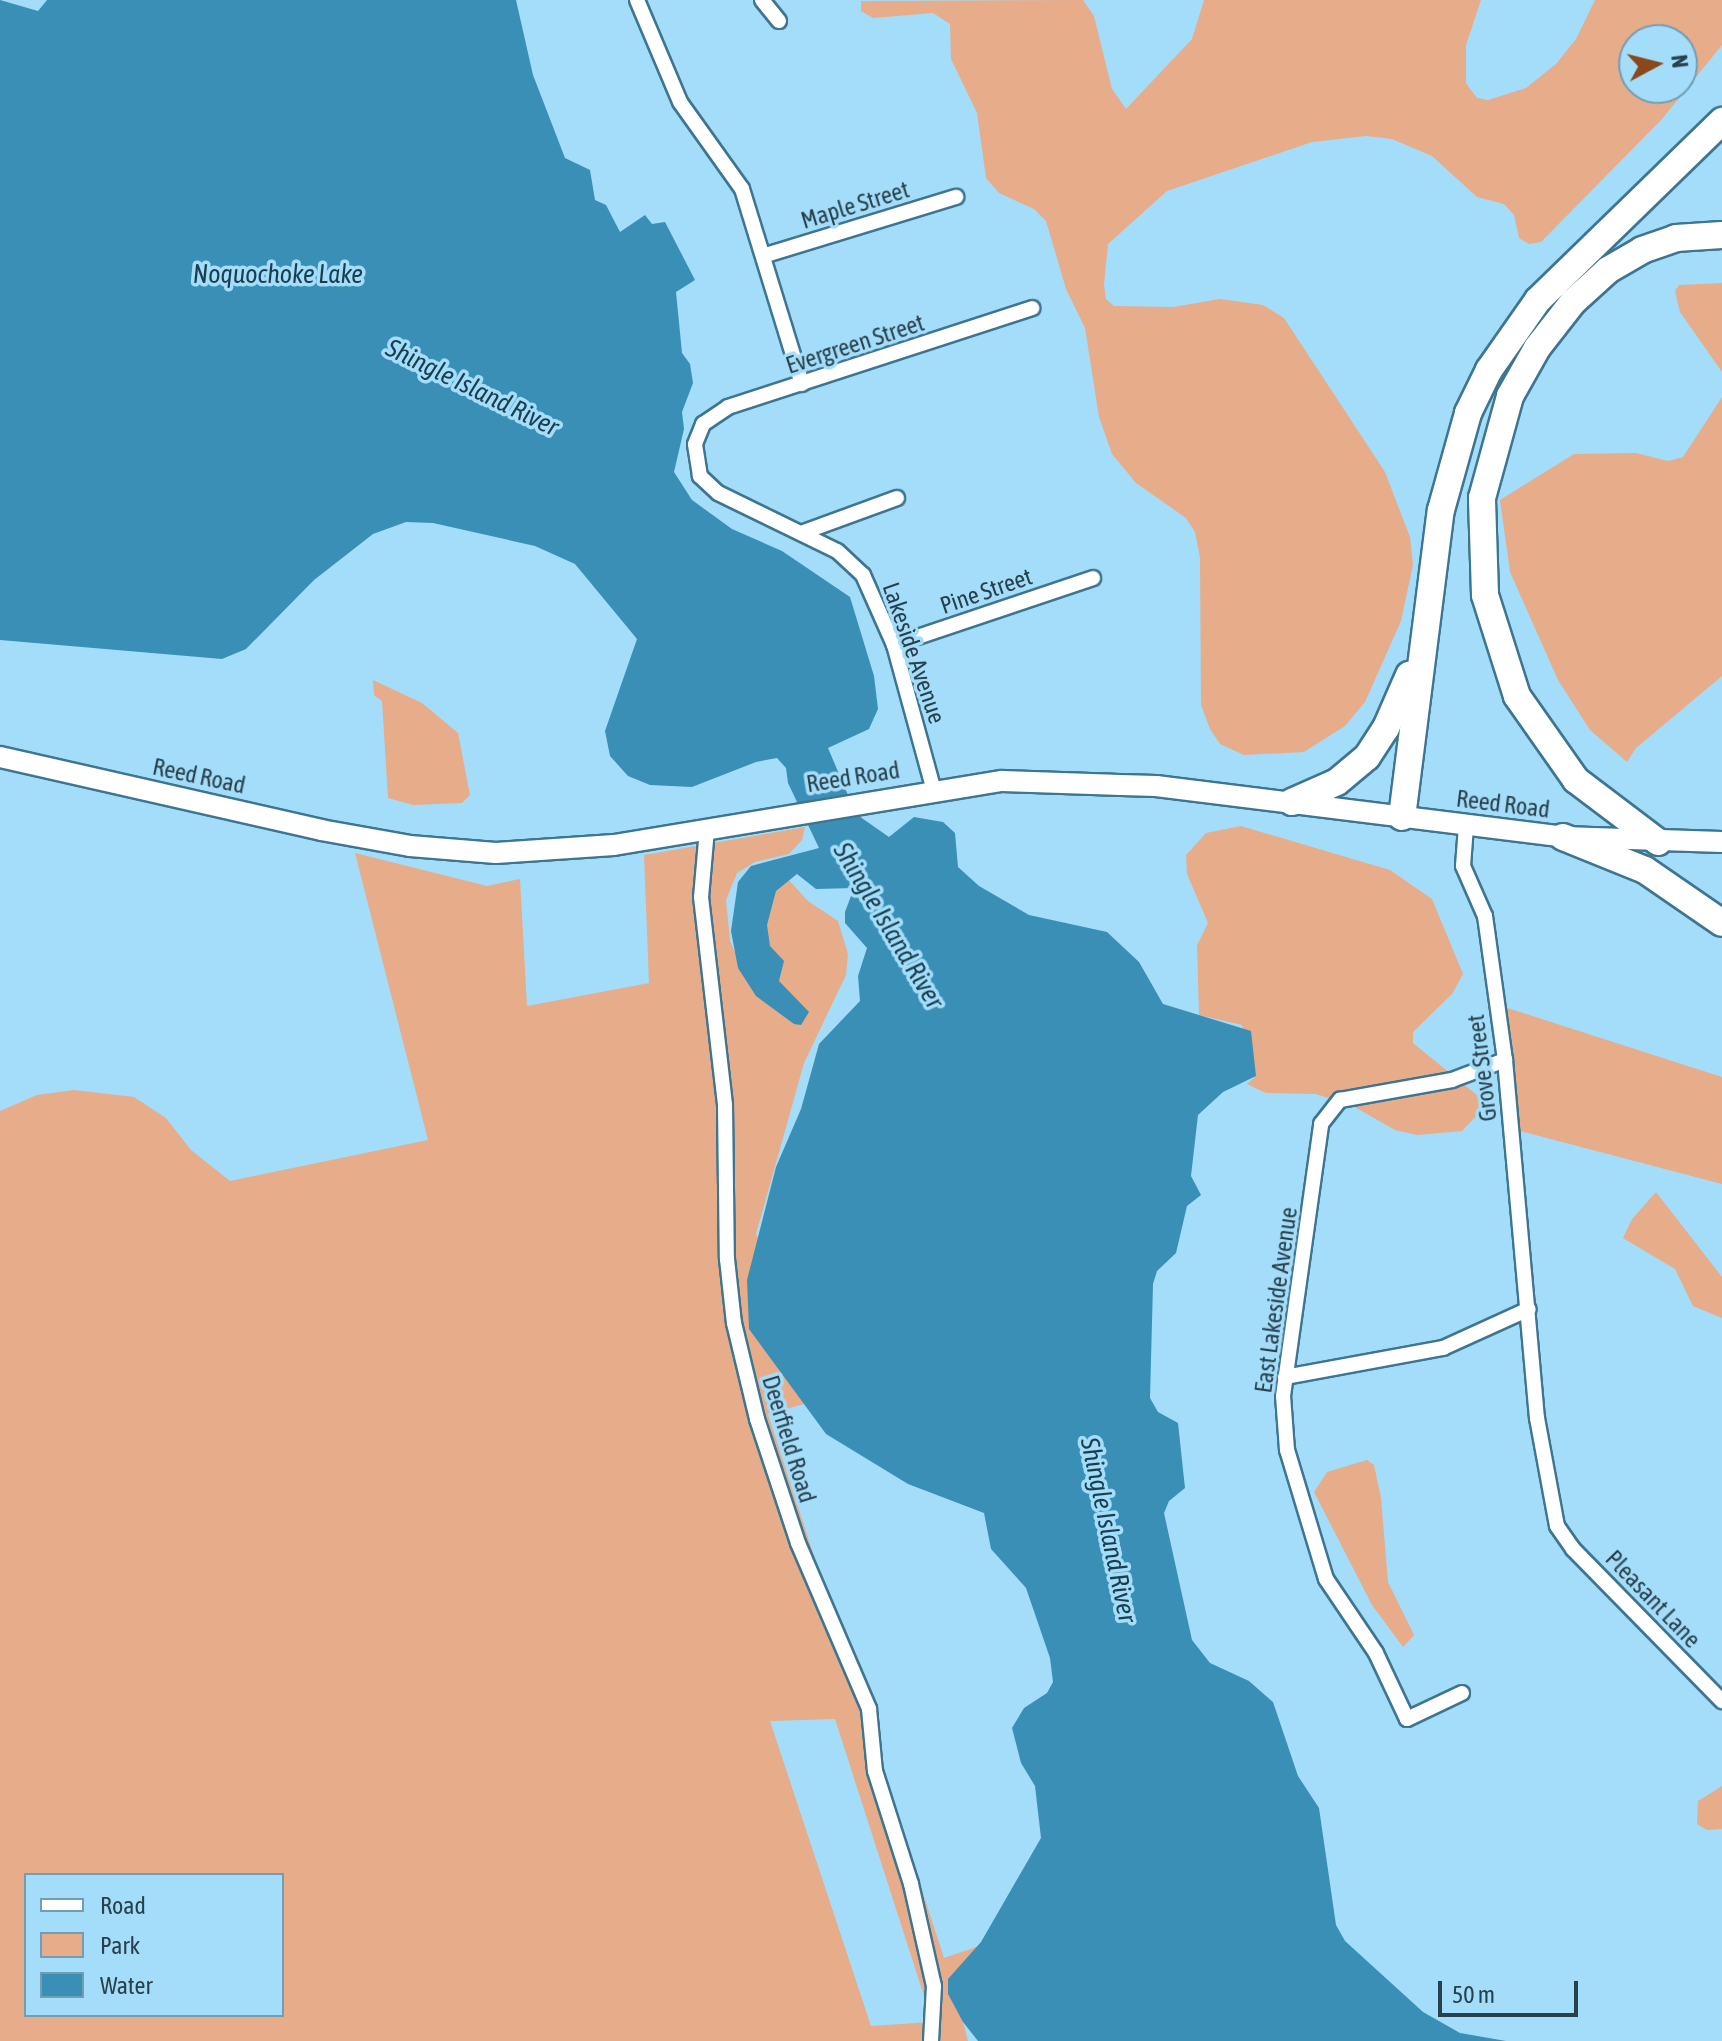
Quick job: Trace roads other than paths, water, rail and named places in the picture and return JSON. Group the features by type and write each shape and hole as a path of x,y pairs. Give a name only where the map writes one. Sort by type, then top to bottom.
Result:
{"highway":[{"path":"1402,817 1422,642 1445,485 1468,413 1489,370 1557,278 1722,121"},
{"path":"1658,842 1576,780 1517,696 1485,595 1482,498 1510,396 1537,348 1573,302 1608,270 1642,250 1676,238 1722,235"},
{"path":"1292,802 1337,782 1367,757 1386,728 1422,642"},
{"path":"1563,837 1657,876 1722,923"}],"street":[{"path":"637,0 680,102 742,189 766,255 802,384"},
{"path":"762,0 779,21"},
{"name":"Maple Street","path":"766,255 956,197"},
{"name":"Evergreen Street","path":"699,432 719,411 1032,308"},
{"name":"Lakeside Avenue","path":"699,432 694,457 708,485 734,504 804,532 848,558 863,575 894,645 934,791"},
{"path":"804,532 897,498"},
{"name":"Pine Street","path":"894,645 1093,578"},
{"name":"Reed Road","path":"0,757 410,846 496,853 614,845 1002,781 1077,780 1292,802 1563,837 1722,842"},
{"name":"Grove Street","path":"1466,826 1463,866 1485,916 1505,1060 1544,1472 1557,1526"},
{"name":"Deerfield Road","path":"707,829 701,897 725,1106 727,1259 734,1323 757,1419 798,1543 869,1709 875,1771 911,1884 934,1986 931,2041"},
{"name":"East Lakeside Avenue","path":"1462,1693 1407,1719 1376,1653 1326,1579 1287,1450 1285,1377 1321,1124 1340,1100 1452,1080 1505,1060"},
{"path":"1285,1377 1443,1348 1529,1309"},
{"name":"Pleasant Lane","path":"1557,1526 1573,1549 1722,1701"}],"water":[{"path":"0,0 38,11 47,0 516,0 533,75 565,158 590,170 595,200 606,205 620,232 645,215 652,224 665,222 695,280 676,292 682,353 690,364 693,383 682,412 684,429 674,472 692,500 732,529 782,551 850,597 874,676 878,709 869,729 828,748 856,814 889,837 914,817 943,822 955,833 958,867 979,886 1029,915 1107,932 1139,962 1163,1004 1251,1031 1256,1076 1223,1092 1198,1115 1191,1176 1201,1195 1187,1206 1176,1253 1157,1271 1153,1284 1150,1398 1158,1412 1178,1423 1185,1488 1169,1501 1164,1513 1192,1640 1210,1663 1249,1681 1273,1702 1298,1776 1319,1808 1336,1925 1345,1941 1423,2012 1460,2033 1506,2041 978,2041 963,2022 948,1994 948,1979 981,1942 1041,1838 1035,1786 1021,1763 1012,1728 1024,1708 1047,1693 1053,1682 1050,1658 1026,1588 991,1549 984,1513 908,1484 826,1434 749,1329 747,1280 776,1167 801,1109 819,1044 860,1001 858,976 867,948 845,923 845,912 854,888 816,889 797,874 776,891 767,925 770,946 784,961 779,981 809,1012 801,1025 794,1024 756,996 738,968 731,931 738,882 751,866 819,848 788,783 786,768 777,758 756,762 692,787 650,785 628,776 610,756 605,731 637,639 575,564 535,546 433,523 406,522 373,534 314,580 246,649 222,659 0,640"}],"water label":[{"name":"Noquochoke Lake","path":"278,275"},
{"name":"Shingle Island River","path":"472,388"},
{"name":"Shingle Island River","path":"888,926"},
{"name":"Shingle Island River","path":"1108,1530"}]}
